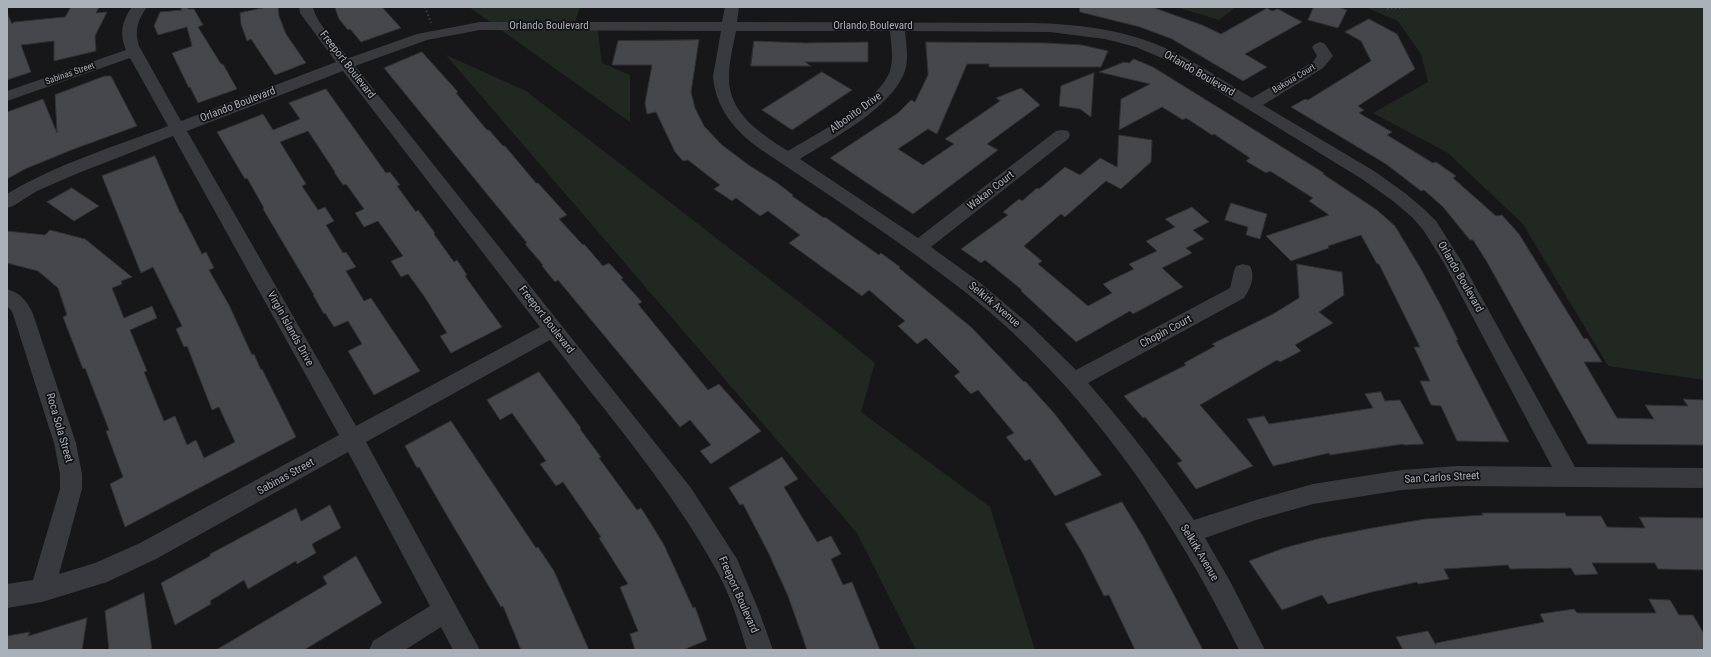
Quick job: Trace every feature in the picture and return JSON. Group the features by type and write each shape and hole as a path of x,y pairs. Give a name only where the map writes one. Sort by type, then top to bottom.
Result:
{"street":[{"name":"Virgin Islands Drive","path":"140,7 131,18 129,25 129,37 134,52 353,440 467,650"},
{"name":"Freeport Boulevard","path":"306,7 311,20 683,495 728,567 747,612 760,650"},
{"name":"Orlando Boulevard","path":"7,202 31,187 55,176 346,64 436,34 480,26 731,16 897,26 1049,27 1086,30 1139,43 1166,54 1380,182 1409,204 1430,226 1442,243 1466,284 1568,476"},
{"name":"Selkirk Avenue","path":"731,16 721,77 725,100 738,122 749,132 788,159 950,268 1002,310 1074,381 1102,413 1146,469 1188,533 1228,601 1252,650"},
{"name":"Albonito Drive","path":"788,159 865,109 888,89 893,81 899,62 897,26"},
{"name":"Bakoua Court","path":"1251,105 1318,65 1325,56 1320,47"},
{"name":"Sabinas Street","path":"7,96 134,52"},
{"name":"Wakan Court","path":"919,247 1062,135"},
{"name":"Chopin Court","path":"1074,381 1237,294 1241,287 1243,271"},
{"name":"Roca Sola Street","path":"7,296 19,306 23,314 65,443 71,474 71,489 42,590"},
{"name":"Sabinas Street","path":"7,596 42,590 98,574 148,551 353,440 553,329"},
{"name":"San Carlos Street","path":"1188,533 1256,510 1313,494 1402,480 1457,476 1704,478"},
{"path":"382,650 445,610"}],"path":[{"path":"424,7 436,34"},
{"path":"1387,9 1414,7"},
{"path":"1468,7 1513,7"}],"shaded area":[{"path":"469,7 580,7 574,25 597,25 602,63 630,75 630,122"},
{"path":"1176,7 1236,7 1219,20"},
{"path":"1365,7 1704,7 1704,380 1608,366 1523,224 1448,153 1373,113 1428,82 1421,54 1398,21"},
{"path":"446,55 526,91 821,319 875,363 861,412 990,507 1035,650 916,650 857,533"}],"building":[{"path":"71,7 99,7 96,13 107,12 95,36 96,51 54,61 54,41 21,45 31,72 7,80 7,13 12,24 14,22 65,17"},
{"path":"267,7 278,7 279,16 286,34 306,63 275,75 251,39 247,41 241,24 240,13"},
{"path":"335,7 382,7 401,28 361,42 339,19"},
{"path":"1080,7 1152,7 1202,25 1221,34 1267,8 1272,11 1278,9 1302,22 1245,54 1267,67 1243,81 1172,39 1140,27 1080,12"},
{"path":"1314,7 1338,7 1347,10 1338,28 1308,20"},
{"path":"181,8 194,9 203,25 198,27 221,64 223,64 237,89 198,103 172,53 192,46 187,27 158,35 154,26 160,12 182,10"},
{"path":"1369,19 1397,34 1415,69 1358,106 1364,110 1359,113 1392,132 1387,135 1433,163 1436,162 1456,176 1453,178 1496,216 1502,215 1519,234 1584,339 1587,338 1602,362 1584,362 1617,418 1654,419 1645,405 1688,406 1683,399 1704,400 1704,445 1588,444 1487,262 1473,240 1470,240 1443,207 1424,190 1421,191 1386,164 1291,107 1305,99 1308,100 1371,61 1361,41 1345,32"},
{"path":"699,40 691,92 695,108 704,126 722,145 750,166 776,182 793,195 792,196 824,218 825,217 879,255 881,253 900,267 899,268 971,327 1024,382 1025,381 1054,413 1102,475 1055,496 1030,459 1025,461 1006,437 1014,433 978,390 971,394 954,376 960,372 926,338 917,344 898,326 905,321 869,290 862,296 789,243 800,235 768,211 760,216 736,198 732,201 714,189 720,185 688,160 683,161 675,152 656,112 647,114 645,103 652,65 612,65 618,41"},
{"path":"754,41 805,43 868,42 868,62 805,62 811,66 751,66"},
{"path":"926,42 1046,43 1082,45 1108,51 1101,67 989,67 989,64 967,64 937,134 928,129 898,149 923,165 954,144 945,139 1000,101 996,98 1021,88 1040,105 987,144 998,150 913,214 830,158 898,113 911,100 915,102 928,75"},
{"path":"422,52 458,92 456,93 487,130 489,130 503,146 505,146 536,183 538,183 567,215 559,219 603,266 609,263 623,278 621,279 642,302 638,304 708,390 719,384 761,431 711,464 700,451 711,445 690,420 680,427 558,280 555,282 525,244 527,243 384,68"},
{"path":"1134,59 1153,67 1324,173 1323,174 1377,210 1395,226 1440,304 1458,340 1456,340 1509,442 1457,441 1441,406 1431,405 1420,381 1430,381 1414,347 1420,347 1379,264 1377,264 1361,235 1291,261 1266,236 1329,215 1309,201 1313,198 1270,171 1266,173 1246,161 1250,158 1214,134 1212,135 1186,118 1183,120 1162,107 1119,130 1121,99 1150,84 1099,72 1124,62 1129,63"},
{"path":"822,72 852,90 792,130 762,110"},
{"path":"1094,73 1091,117 1080,109 1059,106 1061,86"},
{"path":"105,76 111,76 137,126 74,149 25,169 7,179 7,112 43,99 57,133 55,95"},
{"path":"326,89 386,173 390,172 400,185 397,186 416,212 418,210 454,262 457,260 467,275 465,276 502,327 451,353 440,336 447,333 424,296 408,274 401,277 391,261 403,256 378,221 364,227 355,213 364,209 346,184 343,185 308,131 280,142 306,184 302,186 318,210 325,207 334,221 326,225 343,253 346,252 356,267 346,271 364,301 371,298 420,371 374,395 348,351 362,344 348,321 334,327 325,313 324,314 263,209 264,208 247,178 245,179 217,132 263,114 273,130 300,119 289,103"},
{"path":"1119,135 1152,140 1151,162 1121,189 1106,181 1065,217 1061,214 1024,246 1042,261 1038,264 1088,306 1112,293 1103,284 1134,269 1129,264 1157,251 1146,241 1175,227 1165,219 1192,207 1209,222 1193,230 1204,239 1186,248 1192,253 1162,268 1183,287 1133,314 1130,311 1076,342 1021,291 1022,290 985,260 981,263 961,249 1008,215 1003,212 1019,199 1022,201 1065,167 1080,175 1100,158 1117,167"},
{"path":"155,156 180,213 202,254 206,252 214,268 209,270 229,305 252,355 254,354 296,437 125,527 110,484 123,477 106,431 109,430 63,317 67,315 58,288 38,271 7,263 7,231 45,235 50,230 85,239 132,277 121,281 122,284 112,288 124,318 152,306 157,318 130,330 147,371 144,372 164,421 175,416 187,445 196,440 204,458 235,442 219,407 212,410 187,346 184,347 176,329 182,326 153,267 141,273 102,176"},
{"path":"72,188 99,206 74,221 47,202"},
{"path":"1231,203 1267,214 1260,239 1246,235 1248,227 1225,220"},
{"path":"1297,264 1342,272 1344,295 1319,312 1333,323 1295,345 1301,351 1280,362 1277,360 1200,405 1253,466 1196,489 1177,463 1182,461 1145,417 1143,418 1124,396 1186,365 1184,363 1215,346 1212,344 1273,314 1299,298"},
{"path":"539,372 581,428 580,429 601,457 599,458 637,510 641,508 650,522 664,545 693,608 695,607 707,640 683,650 635,650 630,634 638,631 620,587 628,584 599,538 601,537 563,482 556,486 540,464 546,461 512,413 500,420 487,400"},
{"path":"1381,392 1385,401 1400,400 1424,444 1403,444 1330,455 1329,453 1273,466 1247,419 1264,416 1269,424 1373,408 1365,394"},
{"path":"451,421 536,548 538,547 554,571 589,650 521,650 503,606 501,607 419,467 417,468 405,446"},
{"path":"782,457 798,479 784,487 817,542 831,536 841,554 831,559 843,585 852,582 880,650 807,650 788,596 768,552 743,504 740,505 729,488"},
{"path":"1122,502 1144,538 1203,650 1135,650 1109,595 1104,596 1082,552 1065,524"},
{"path":"330,505 341,528 312,544 316,553 297,564 296,561 248,589 244,580 210,601 211,604 175,625 161,583 210,556 210,554 296,508 301,521"},
{"path":"1482,513 1565,513 1566,516 1601,516 1607,527 1645,528 1639,517 1704,518 1704,570 1658,569 1655,563 1592,563 1598,574 1575,575 1571,568 1510,569 1508,565 1444,569 1449,579 1418,584 1417,582 1328,604 1322,595 1282,610 1249,561 1284,548 1321,538 1425,519 1483,515"},
{"path":"356,556 382,603 304,650 216,650 327,584 323,577"},
{"path":"144,593 152,650 109,650 105,611"},
{"path":"1649,599 1670,600 1679,615 1693,615 1704,634 1704,650 1403,650 1396,637 1428,631 1436,645 1436,643 1544,622 1540,614 1574,609 1577,613 1656,613"},
{"path":"87,618 82,650 7,650 7,636 30,632 28,636"}]}
